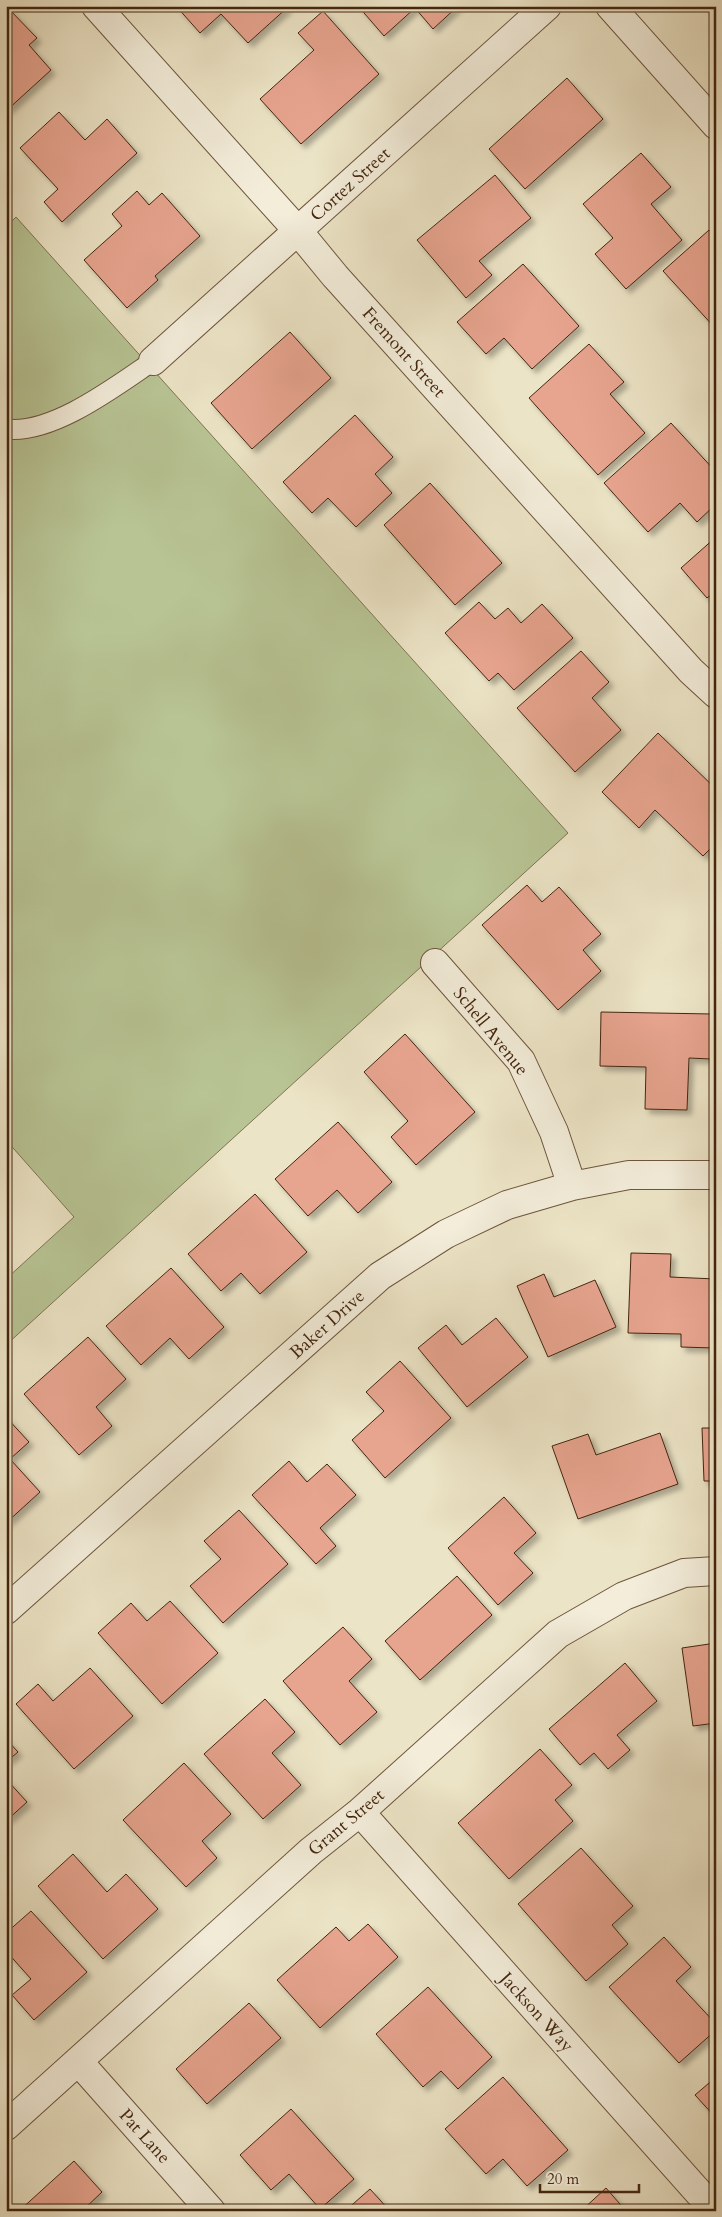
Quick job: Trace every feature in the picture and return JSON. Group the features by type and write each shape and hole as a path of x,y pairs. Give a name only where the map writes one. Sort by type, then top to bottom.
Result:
{"street":[{"name":"Fremont Street","path":"96,6 691,671 716,694"},
{"name":"Cortez Street","path":"153,361 547,6"},
{"path":"610,6 716,125"},
{"name":"Schell Avenue","path":"435,963 521,1061 554,1132 572,1186"},
{"name":"Baker Drive","path":"6,1610 380,1276 446,1234 507,1205 572,1186 629,1175 716,1175"},
{"name":"Grant Street","path":"6,2126 311,1851 360,1812 558,1634 624,1596 684,1573 716,1571"},
{"name":"Jackson Way","path":"360,1812 715,2211"},
{"name":"Pat Lane","path":"78,2061 212,2211"}],"lane":[{"path":"6,429 18,430 65,417 153,361"}],"green space":[{"path":"16,217 568,833 6,1345 6,1279 74,1217 6,1140 6,227"}],"building":[{"path":"6,6 37,38 29,45 51,70 6,111"},
{"path":"176,6 288,7 248,43 221,14 200,33"},
{"path":"358,6 458,6 433,29 415,8 384,36"},
{"path":"705,6 716,6 716,18"},
{"path":"323,11 379,74 301,144 260,99 314,50 298,33"},
{"path":"567,78 603,119 525,189 489,149"},
{"path":"59,112 85,140 107,119 137,153 62,222 44,202 58,189 20,148"},
{"path":"641,153 671,187 651,204 682,240 626,289 595,254 613,238 583,204"},
{"path":"495,175 531,218 479,261 492,275 466,298 417,240"},
{"path":"137,191 149,205 162,193 200,236 155,276 158,280 127,308 84,260 122,226 112,214"},
{"path":"709,230 716,237 716,329 663,271"},
{"path":"523,264 579,326 532,369 504,338 486,354 457,322"},
{"path":"290,332 331,378 252,449 211,403"},
{"path":"589,344 624,382 610,394 645,433 598,475 529,398"},
{"path":"355,415 393,457 375,474 392,493 356,527 328,498 312,513 283,482"},
{"path":"671,423 716,472 716,504 697,522 680,503 648,532 604,483"},
{"path":"430,483 502,563 455,605 384,525"},
{"path":"716,537 716,591 707,598 681,568"},
{"path":"479,602 495,619 508,608 521,623 542,604 573,638 514,690 498,673 489,681 445,633"},
{"path":"581,651 609,682 592,698 621,730 575,772 517,708"},
{"path":"658,733 716,789 716,843 703,856 655,810 639,828 602,792"},
{"path":"527,885 542,902 559,887 601,934 583,950 601,971 558,1010 482,925"},
{"path":"601,1012 712,1014 711,1059 689,1058 687,1110 645,1109 646,1067 600,1066"},
{"path":"405,1034 475,1112 416,1165 391,1137 408,1121 364,1072"},
{"path":"338,1122 392,1182 358,1213 337,1190 308,1216 275,1179"},
{"path":"255,1194 307,1252 260,1294 241,1273 221,1291 188,1254"},
{"path":"631,1253 671,1254 670,1277 716,1279 714,1348 681,1347 681,1334 628,1333"},
{"path":"171,1268 224,1327 189,1359 170,1338 141,1365 106,1326"},
{"path":"544,1274 554,1297 595,1280 616,1327 548,1357 517,1286"},
{"path":"496,1318 528,1357 467,1407 418,1348 446,1325 462,1345"},
{"path":"88,1337 126,1379 96,1407 112,1426 79,1455 24,1394"},
{"path":"400,1361 451,1418 385,1478 352,1440 384,1411 366,1392"},
{"path":"6,1417 29,1442 10,1459 40,1492 6,1523"},
{"path":"702,1428 716,1428 716,1481 704,1481"},
{"path":"660,1433 678,1484 578,1519 552,1446 588,1434 596,1455"},
{"path":"289,1461 307,1482 327,1464 356,1495 320,1528 336,1546 316,1564 252,1495"},
{"path":"504,1497 536,1533 514,1553 533,1573 498,1605 448,1548"},
{"path":"239,1510 288,1564 223,1623 190,1586 221,1559 204,1541"},
{"path":"457,1576 492,1615 420,1680 385,1641"},
{"path":"170,1601 218,1653 162,1704 98,1633 131,1603 147,1621"},
{"path":"343,1627 372,1659 349,1681 377,1712 340,1745 283,1681"},
{"path":"716,1643 716,1723 693,1726 682,1648"},
{"path":"625,1663 657,1701 617,1735 630,1750 608,1769 594,1753 580,1765 549,1729"},
{"path":"90,1668 133,1716 74,1769 16,1704 38,1684 53,1701"},
{"path":"265,1699 295,1732 272,1753 301,1785 263,1819 204,1754"},
{"path":"6,1739 18,1752 6,1762"},
{"path":"540,1749 572,1785 555,1800 573,1821 509,1879 458,1823"},
{"path":"184,1763 231,1814 202,1841 217,1858 186,1887 123,1820"},
{"path":"6,1779 27,1802 6,1821"},
{"path":"581,1848 633,1906 612,1925 628,1944 586,1981 518,1904"},
{"path":"73,1854 107,1892 126,1874 158,1909 103,1959 38,1886"},
{"path":"31,1911 87,1972 34,2020 12,1995 31,1979 6,1951 6,1933"},
{"path":"368,1924 398,1957 320,2028 277,1980 336,1927 349,1941"},
{"path":"664,1937 691,1967 676,1981 716,2024 716,2030 679,2063 609,1987"},
{"path":"428,1987 492,2057 458,2089 441,2071 423,2087 376,2034"},
{"path":"249,2003 281,2038 207,2104 176,2069"},
{"path":"503,2077 568,2150 527,2186 503,2159 486,2174 445,2129"},
{"path":"716,2077 716,2118 695,2095"},
{"path":"291,2109 354,2179 320,2209 289,2174 271,2190 240,2155"},
{"path":"74,2161 102,2192 82,2211 19,2211"},
{"path":"606,2188 626,2211 581,2211"},
{"path":"370,2189 390,2211 345,2211"}]}
